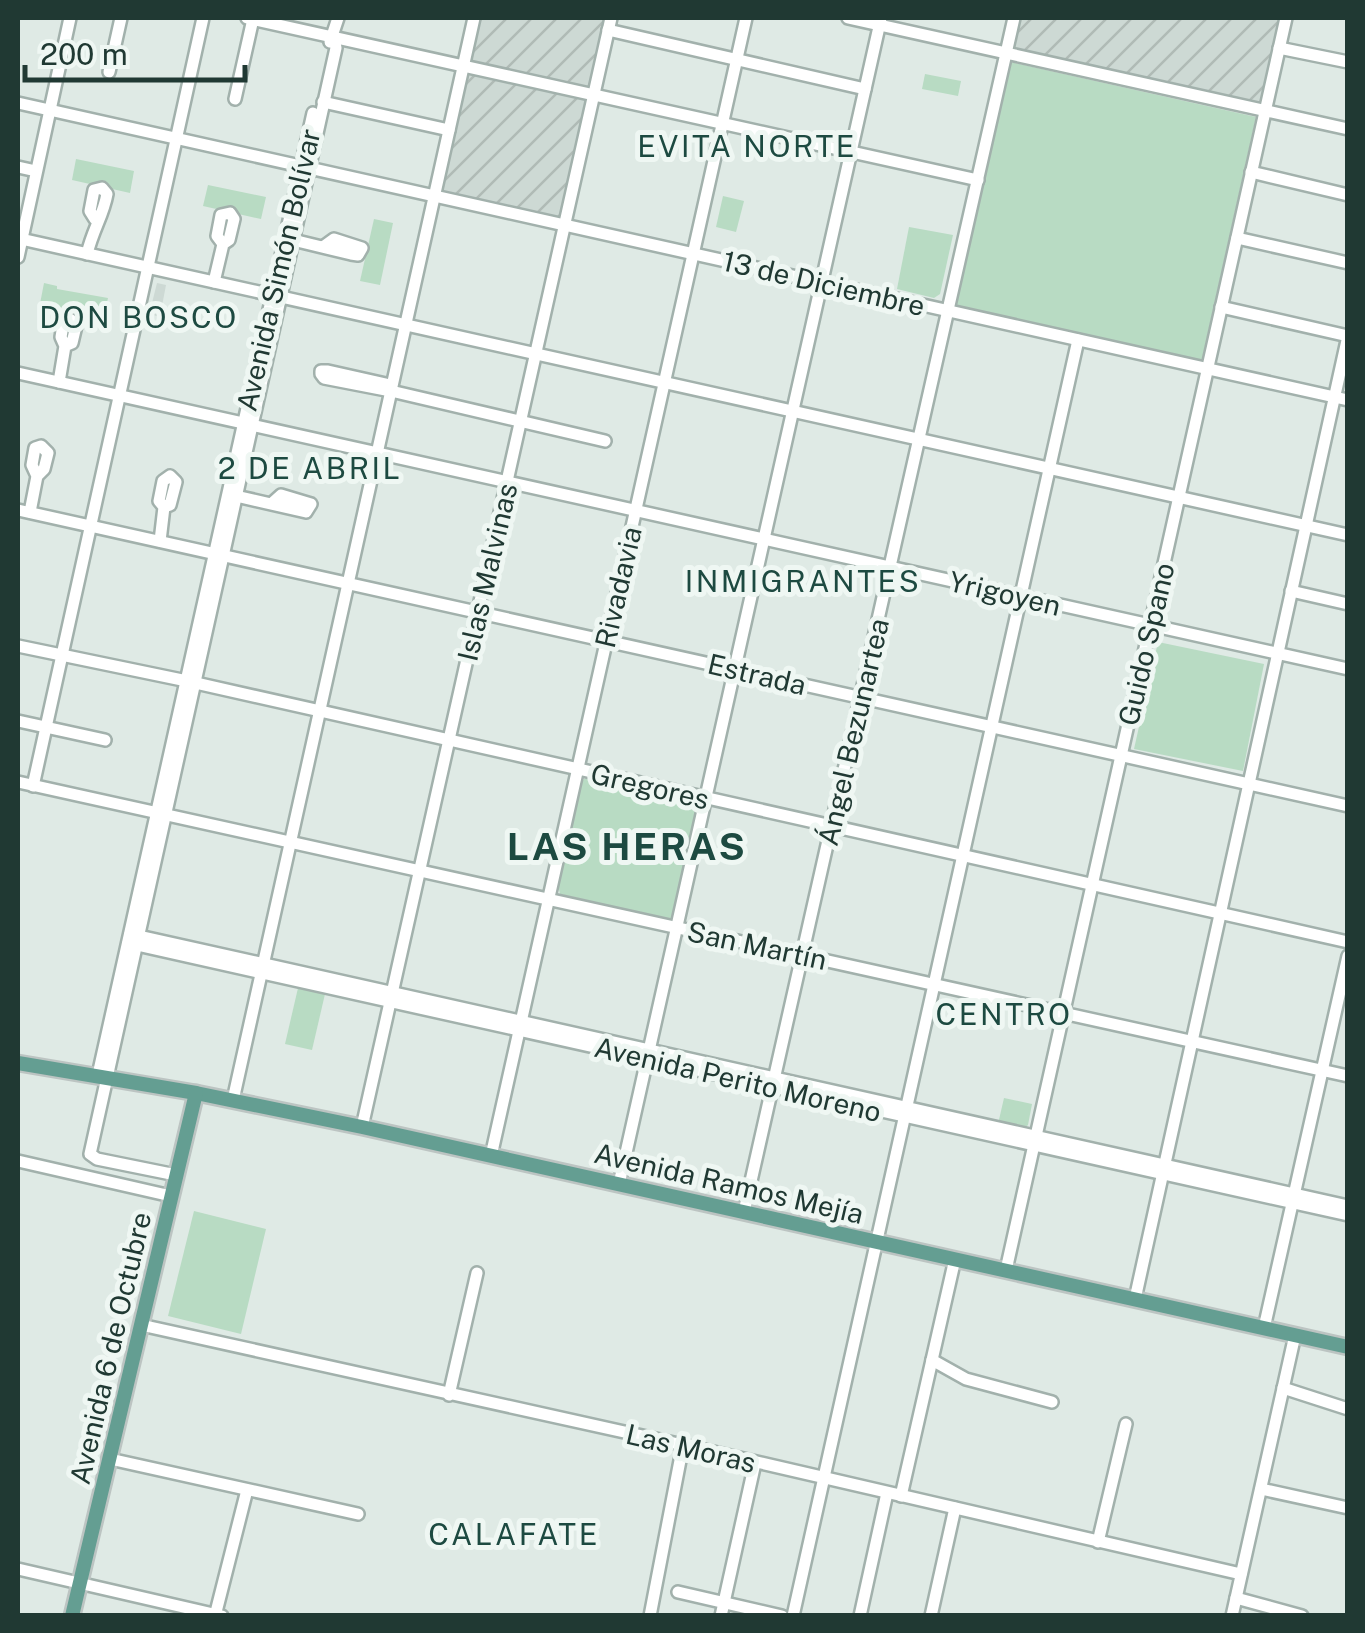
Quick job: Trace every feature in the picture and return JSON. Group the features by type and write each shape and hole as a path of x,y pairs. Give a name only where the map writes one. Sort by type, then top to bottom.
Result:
{"main road":[{"name":"Avenida Ramos Mejía","path":"18,1063 196,1092 362,1126 1348,1347"},
{"name":"Avenida 6 de Octubre","path":"72,1616 196,1092"}],"street":[{"path":"18,257 21,219 36,171 70,18"},
{"path":"110,72 121,18"},
{"path":"33,786 203,18"},
{"path":"235,99 250,18 978,180"},
{"path":"334,37 338,18"},
{"path":"233,1100 474,18"},
{"name":"Rivadavia","path":"491,1156 746,18"},
{"path":"848,18 880,21 1348,129"},
{"name":"Ángel Bezunartea","path":"744,1212 1014,18"},
{"name":"Guido Spano","path":"1006,1270 1286,18"},
{"path":"618,1184 880,21"},
{"path":"610,24 736,60 865,88"},
{"name":"Islas Malvinas","path":"362,1126 610,24"},
{"name":"Avenida Simón Bolívar","path":"176,1175 90,1154 103,1076 276,296 336,48 334,37"},
{"name":"Avenida Simón Bolívar","path":"276,296 293,240 328,45 334,37"},
{"path":"1279,48 1348,62"},
{"path":"324,102 449,130"},
{"name":"13 de Diciembre","path":"18,103 1341,398"},
{"path":"18,167 36,171"},
{"path":"1252,172 1348,194"},
{"path":"87,254 95,218"},
{"path":"1237,238 1348,263"},
{"path":"22,239 1348,535"},
{"path":"293,240 323,247"},
{"path":"214,282 223,244"},
{"path":"1135,1299 1291,591 1341,398 1348,336 1221,306"},
{"path":"793,1616 1078,340"},
{"path":"59,382 65,346"},
{"path":"391,390 386,384 322,371 324,378 605,440"},
{"name":"Yrigoyen","path":"18,373 1348,669"},
{"name":"Avenida Simón Bolívar","path":"220,554 236,496 248,424"},
{"path":"24,511 36,476"},
{"path":"236,496 272,504"},
{"path":"160,541 164,507"},
{"name":"Estrada","path":"24,511 1348,806"},
{"path":"1291,591 1348,604"},
{"name":"Gregores","path":"18,646 1348,942"},
{"path":"18,721 105,740"},
{"name":"San Martín","path":"18,782 1348,1076"},
{"name":"Avenida Perito Moreno","path":"134,939 520,1026 647,1060 774,1082 1293,1198 1348,1206"},
{"path":"1264,1328 1348,956"},
{"path":"18,1161 172,1196"},
{"name":"Avenida Perito Moreno","path":"1293,1198 1348,1215"},
{"path":"901,1496 955,1259"},
{"path":"450,1395 477,1273"},
{"name":"Las Moras","path":"141,1325 1241,1574"},
{"path":"1232,1616 1294,1335"},
{"path":"932,1360 981,1384 1052,1402"},
{"path":"1282,1388 1348,1409"},
{"path":"1098,1542 1126,1424"},
{"path":"650,1616 684,1446"},
{"path":"110,1459 358,1514"},
{"path":"722,1609 755,1464"},
{"path":"1261,1485 1348,1505"},
{"path":"18,1569 217,1615 247,1490"},
{"path":"860,1616 887,1493"},
{"path":"931,1616 955,1508"},
{"path":"678,1592 722,1609 782,1616"},
{"path":"1236,1598 1302,1616"}],"shaded area":[{"path":"474,18 611,18 564,226 434,197"},
{"path":"1014,18 1286,18 1265,110 1006,52"},
{"path":"157,283 166,285 162,306 169,308 167,319 150,311"}],"green space":[{"path":"1010,62 1256,117 1201,364 954,309"},
{"path":"925,74 961,81 958,96 922,89"},
{"path":"76,159 134,171 130,193 72,180"},
{"path":"208,185 266,197 261,219 203,206"},
{"path":"723,196 744,201 736,232 716,227"},
{"path":"374,219 393,223 380,285 360,281"},
{"path":"909,227 953,235 940,294 934,298 897,289"},
{"path":"44,283 108,298 102,324 39,309"},
{"path":"1158,642 1264,664 1243,771 1134,749"},
{"path":"591,777 699,802 673,920 560,894 558,885 580,785"},
{"path":"298,988 325,994 312,1050 285,1044"},
{"path":"1004,1098 1032,1104 1024,1129 998,1124"},
{"path":"194,1211 266,1229 241,1334 168,1316"}],"district":[{"name":"EVITA NORTE","path":"747,146"},
{"name":"DON BOSCO","path":"139,317"},
{"name":"2 DE ABRIL","path":"310,468"},
{"name":"INMIGRANTES","path":"803,581"},
{"name":"LAS HERAS","path":"627,846"},
{"name":"CENTRO","path":"1004,1014"},
{"name":"CALAFATE","path":"514,1534"}]}
